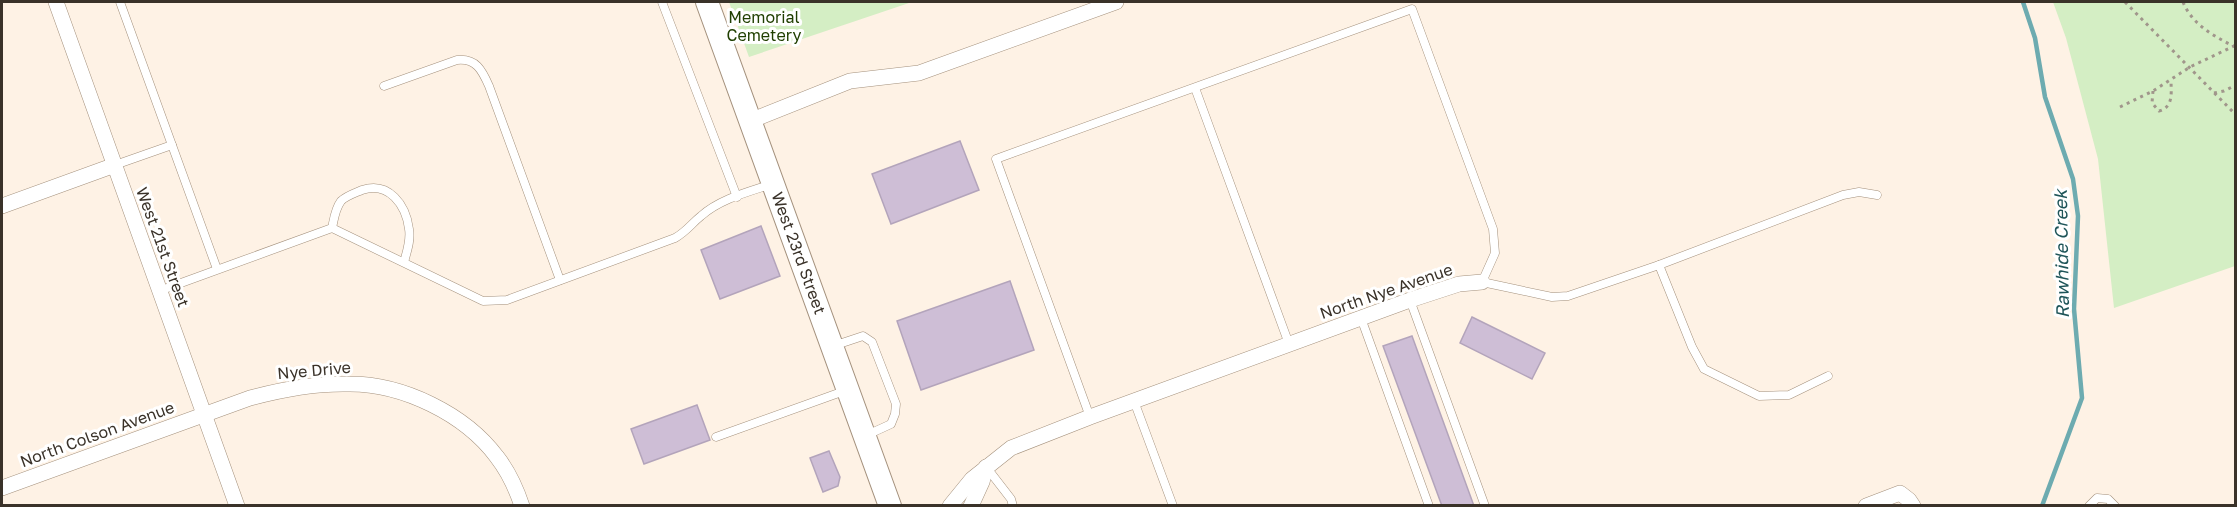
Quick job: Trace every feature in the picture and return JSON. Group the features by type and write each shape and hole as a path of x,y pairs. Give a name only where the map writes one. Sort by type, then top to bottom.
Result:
{"main road":[{"name":"West 23rd Street","path":"707,2 890,506"}],"street":[{"name":"West 21st Street","path":"56,2 237,506"},
{"path":"750,121 850,81 919,73 1116,2"},
{"path":"2,206 115,165"},
{"name":"North Nye Avenue","path":"950,506 972,479 1011,448 1134,400 1410,300 1459,284 1482,282"},
{"name":"Nye Drive","path":"205,414 282,389 351,384 385,388 414,397 471,429 497,456 514,485 522,506"},
{"name":"North Colson Avenue","path":"2,488 205,414"},
{"path":"971,506 986,467"},
{"path":"1866,506 1900,493 1909,501"}],"lane":[{"path":"120,2 217,269"},
{"path":"662,2 737,196"},
{"path":"1090,417 996,159 1412,9 1492,229 1495,253 1482,282"},
{"path":"384,86 457,60 466,59 474,62 483,72 489,86 560,280"},
{"path":"1195,88 1289,344"},
{"path":"115,165 172,144"},
{"path":"159,291 332,228 483,301 507,300 675,238 687,231 706,212 737,196 773,184"},
{"path":"332,228 336,210 342,199 366,189 380,189 392,193 400,203 410,228 405,262"},
{"name":"North Nye Avenue","path":"1482,282 1552,297 1568,296 1659,265 1843,195 1859,192 1876,195"},
{"path":"1659,265 1692,346 1704,369 1759,396 1789,394 1827,376"},
{"path":"1410,300 1485,506"},
{"path":"1361,318 1429,506"},
{"path":"832,346 863,336 872,342 896,404 891,424 865,435"},
{"path":"716,438 848,390"},
{"path":"1134,400 1173,506"},
{"path":"986,467 1011,499 1013,506"},
{"path":"2089,506 2097,498 2108,499 2115,506"}],"path":[{"path":"2125,2 2235,115"},
{"path":"2183,2 2193,18 2204,29 2234,45"},
{"path":"2120,107 2234,45"},
{"path":"2153,91 2152,103 2159,111 2164,110 2169,106 2171,100 2171,80"},
{"path":"2214,93 2235,85"}],"green space":[{"name":"Memorial Cemetery","path":"729,2 912,2 749,57"},
{"path":"2053,2 2235,2 2235,266 2114,308 2098,159 2066,38"}],"building":[{"path":"960,141 979,190 891,224 872,174"},
{"path":"761,226 780,276 720,299 701,250"},
{"path":"1010,281 1034,350 921,390 897,321"},
{"path":"1472,317 1545,353 1532,379 1460,343"},
{"path":"1412,336 1474,506 1442,506 1383,346"},
{"path":"697,405 710,440 644,464 631,429"},
{"path":"829,451 840,477 838,486 823,492 810,458"}],"waterway":[{"name":"Rawhide Creek","path":"2023,2 2035,38 2045,97 2073,179 2078,216 2074,309 2082,398 2042,506"}]}
